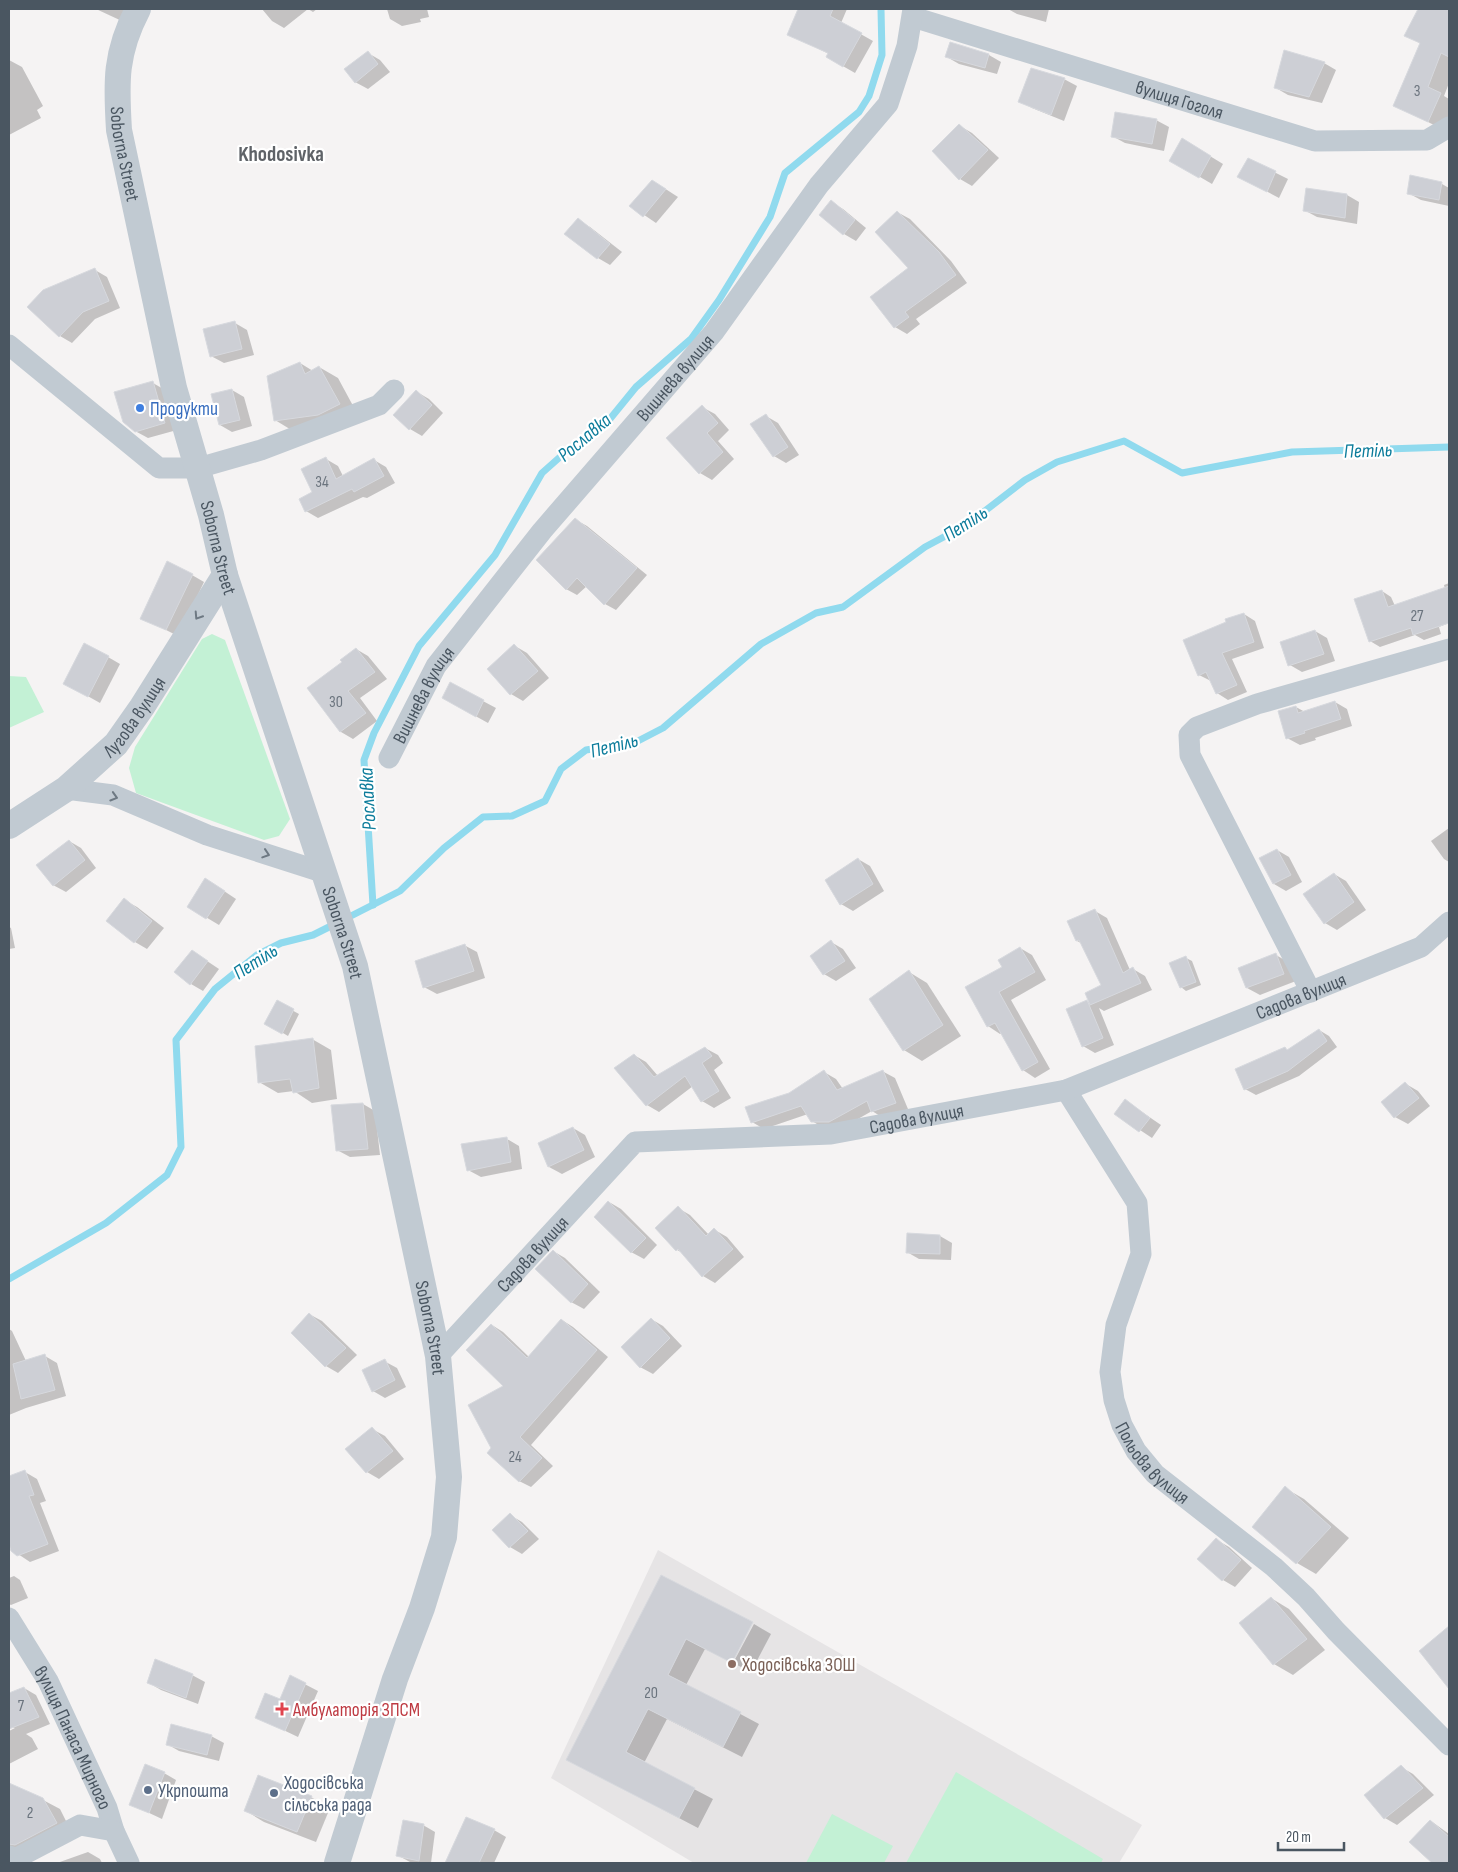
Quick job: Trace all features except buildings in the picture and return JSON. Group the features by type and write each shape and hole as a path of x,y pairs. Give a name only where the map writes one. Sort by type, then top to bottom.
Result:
{"street":[{"name":"Soborna Street","path":"138,9 128,27 118,64 119,130 174,388 211,515 225,575 355,966 438,1356 449,1477 444,1537 422,1608 394,1679 337,1863"},
{"name":"вулиця Гоголя","path":"913,13 1315,141 1427,140 1449,127"},
{"name":"Вишнева вулиця","path":"389,758 436,666 542,532 714,332 819,185 888,104 907,46 913,13"},
{"path":"9,345 159,468 198,468 261,450 378,405 394,390"},
{"name":"Лугова вулиця","path":"9,826 66,789 116,744 142,707 225,575"},
{"path":"1311,992 1190,755 1189,736 1197,727 1258,704 1449,649"},
{"path":"66,789 113,795 206,835 326,879"},
{"name":"Садова вулиця","path":"438,1356 635,1142 831,1134 1066,1090 1421,947 1449,922"},
{"name":"Польова вулиця","path":"1066,1090 1137,1203 1141,1254 1116,1325 1110,1372 1114,1400 1122,1425 1136,1451 1155,1474 1274,1566 1449,1745"},
{"name":"вулиця Панаса Мирного","path":"9,1618 48,1681 107,1808 114,1831 130,1863"},
{"path":"9,1856 15,1859 80,1825 114,1831"}],"shaded area":[{"name":"Ходосівська ЗОШ","path":"658,1550 1142,1825 1119,1863 694,1863 551,1778"}],"green space":[{"path":"212,634 225,640 290,819 279,836 264,840 136,793 129,768 135,747 202,639"},
{"path":"9,676 26,677 44,712 9,728"},
{"path":"956,1772 1103,1859 1101,1863 906,1863"},
{"path":"832,1814 893,1846 884,1863 806,1863"}],"waterway":[{"name":"Рославка","path":"373,905 364,760 374,733 419,646 495,555 542,473 569,449 605,425 636,387 691,339 719,300 770,217 785,173 859,112 869,96 882,55 881,9"},
{"name":"Петіль","path":"345,919 400,891 444,848 483,817 512,816 545,801 561,769 586,750 636,742 663,728 761,644 816,613 843,607 925,547 968,524 1025,480 1057,462 1124,441 1182,473 1292,452 1449,447"},
{"name":"Петіль","path":"9,1279 106,1223 167,1175 181,1147 176,1040 215,989 257,955 281,943 313,935 335,924"}],"place":[{"name":"Продукти","path":"140,408"},
{"name":"Ходосівська ЗОШ","path":"732,1664"},
{"name":"Амбулаторія ЗПСМ","path":"282,1709"},
{"name":"Укрпошта","path":"148,1790"},
{"name":"Ходосівська сільська рада","path":"274,1793"}],"district":[{"name":"Khodosivka","path":"281,154"}]}
